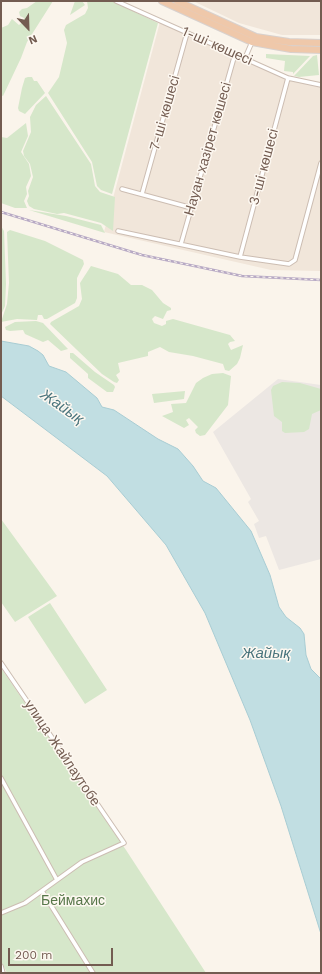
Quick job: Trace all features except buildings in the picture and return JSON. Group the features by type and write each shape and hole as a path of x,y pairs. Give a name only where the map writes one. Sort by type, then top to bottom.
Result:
{"highway":[{"path":"162,1 252,42 291,49 321,50"},
{"path":"177,1 256,36 289,42 321,43"}],"street":[{"name":"1-шi көшесі","path":"116,1 288,78 321,84"},
{"name":"7-шi көшесі","path":"142,194 187,32"},
{"path":"244,58 252,42"},
{"name":"Науан хазірет көшесі","path":"181,244 235,54"},
{"name":"3-шi көшесі","path":"240,257 288,78"},
{"path":"118,231 240,257 289,264 295,260 321,163"},
{"path":"122,189 192,208"},
{"name":"улица Жайлаутобе","path":"1,663 124,843 82,862 57,880"},
{"path":"1,778 57,880 25,903 1,913"},
{"path":"42,891 94,973"},
{"path":"1,966 3,973"}],"shaded area":[{"path":"193,1 321,1 321,35 282,35 239,23"},
{"path":"160,22 289,80 321,86 321,271 271,270 104,232"},
{"path":"278,379 321,385 321,559 279,570 266,536 259,538 254,524 259,521 248,502 251,499 213,432"}],"green space":[{"path":"37,1 53,1 27,42 3,96 1,95 1,28 8,25 12,19 19,25 24,21 24,18 20,16 19,12"},
{"path":"75,1 82,1 85,5 70,15"},
{"path":"87,1 112,1 158,23 112,194 101,190 97,186 92,162 48,93 59,77 67,43 64,30 66,25 85,14 88,8"},
{"path":"266,54 310,56 293,74 293,72 284,71 285,61 266,58"},
{"path":"317,55 319,75 294,76 313,56"},
{"path":"32,77 34,81 37,81 45,93 25,114 19,111 18,108 25,78"},
{"path":"46,96 91,164 95,186 100,192 115,197 113,231 101,223 64,213 57,214 34,209 29,206 27,201 29,196 28,191 33,177 30,164 24,156 23,151 31,132 30,117 36,105"},
{"path":"26,123 28,136 21,152 29,164 31,176 26,187 27,194 24,201 27,208 15,208 1,203 1,137 7,138"},
{"path":"29,210 66,216 101,225 105,233"},
{"path":"1,226 4,231 6,284 5,306 1,315"},
{"path":"10,230 45,241 83,260 84,264 77,278 77,298 75,303 47,319 44,319 42,315 38,315 37,320 17,319 1,322 7,304 9,283 7,232"},
{"path":"91,266 118,274 131,285 142,285 152,290 163,303 171,308 171,310 167,311 163,319 155,316 152,319 154,323 162,326 166,324 166,321 173,319 230,335 235,341 228,344 231,350 243,345 237,364 229,371 225,370 223,364 193,356 169,352 160,347 148,352 148,356 118,363 120,372 116,375 119,380 117,383 102,374 50,324 79,306 82,299 80,283"},
{"path":"36,321 43,323 68,349 61,351 48,340 43,342 25,334 23,330 10,331 6,330 5,327 15,322"},
{"path":"70,353 73,353 95,372 114,385 115,387 113,392 107,392 88,378 88,374 70,358"},
{"path":"223,373 231,376 228,405 205,435 200,436 196,433 195,430 198,427 189,418 186,420 189,425 184,428 162,416 173,412 171,404 186,403 196,383 203,378 212,374"},
{"path":"282,382 300,383 321,389 321,410 312,414 309,429 304,432 285,433 282,431 282,422 274,416 271,390 273,386"},
{"path":"185,391 184,399 154,403 152,394"},
{"path":"1,519 57,596 15,622 1,602"},
{"path":"50,603 107,690 85,704 28,617"},
{"name":"Беймахис","path":"1,668 126,850 206,973 7,973 1,961"}],"water":[{"name":"Жайық","path":"1,341 29,346 38,351 43,355 49,366 66,372 97,398 102,407 114,410 158,439 178,449 193,466 203,481 216,488 251,531 270,575 279,607 286,617 300,628 304,634 306,655 311,669 321,679 321,934 281,806 250,720 205,613 166,545 107,476 1,396"}],"railway":[{"path":"1,212 142,255 242,276 321,280"}]}
